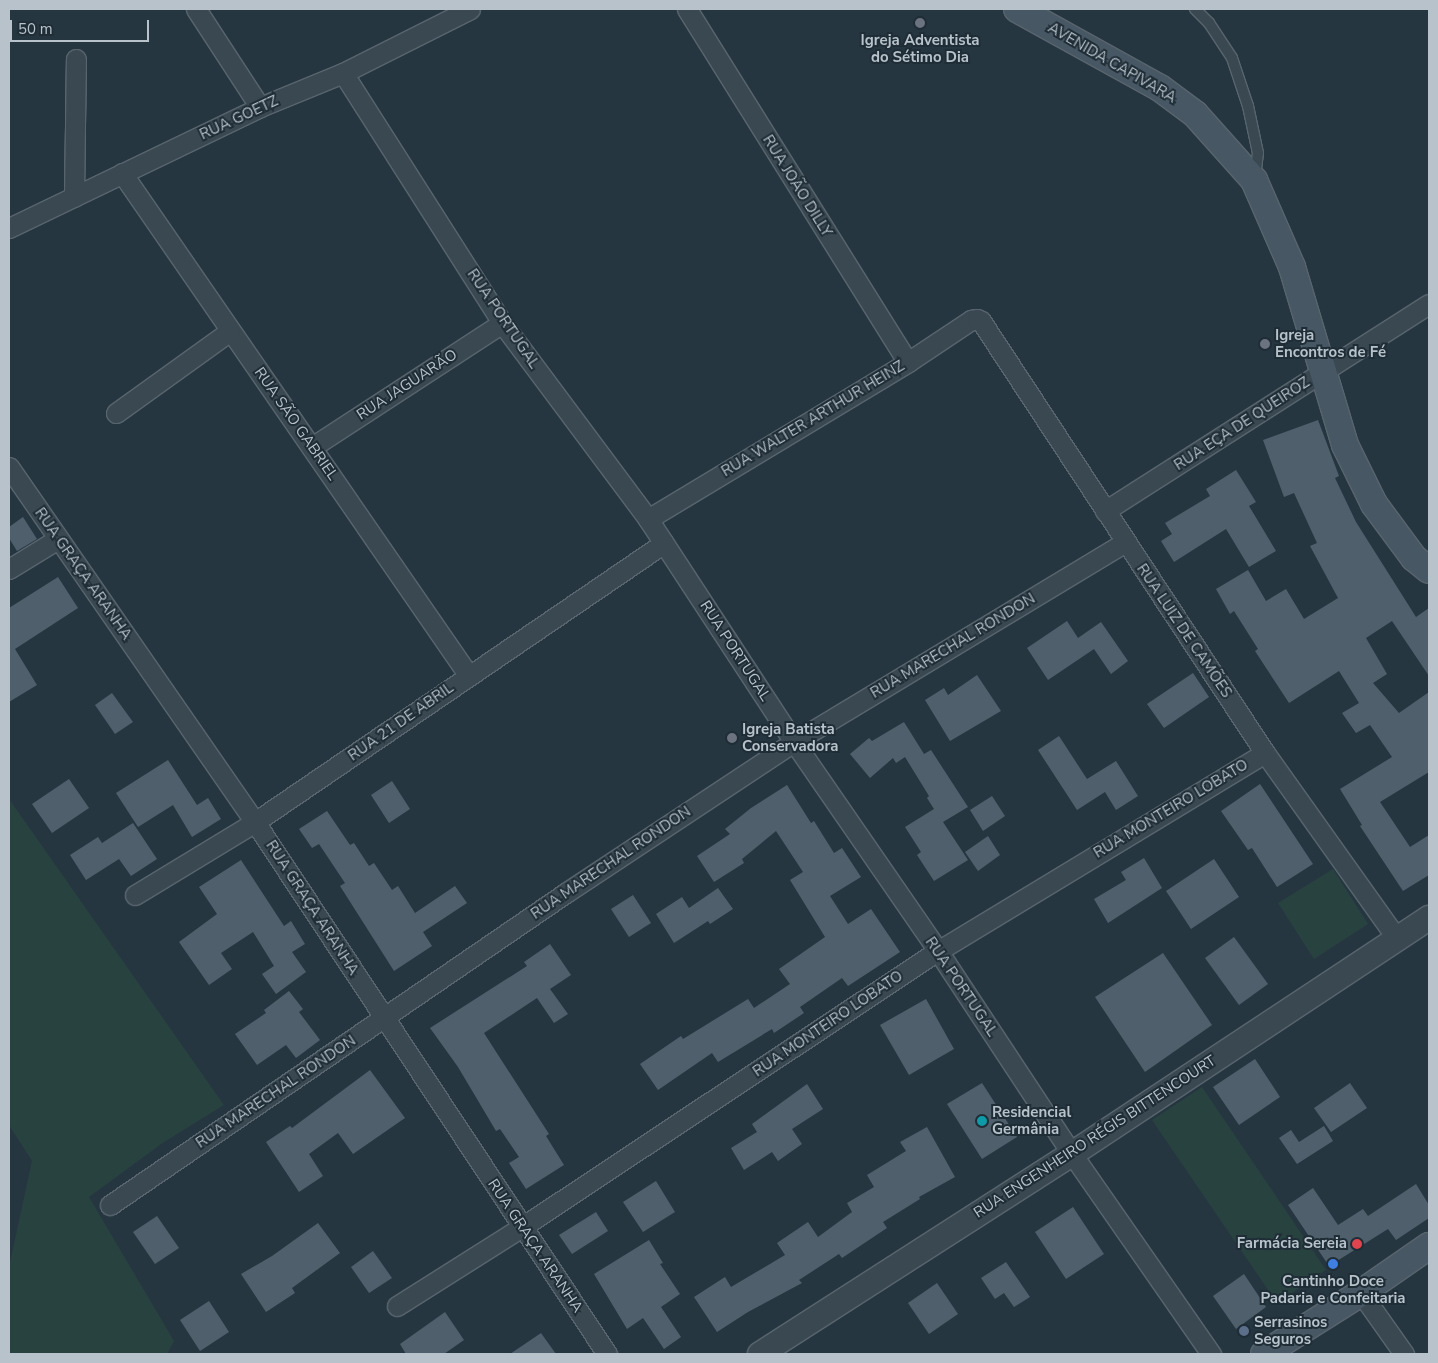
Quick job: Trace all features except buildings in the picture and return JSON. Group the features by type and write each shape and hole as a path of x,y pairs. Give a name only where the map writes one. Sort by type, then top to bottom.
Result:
{"main road":[{"name":"AVENIDA CAPIVARA","path":"1017,9 1160,88 1195,114 1254,180 1292,267 1345,445 1374,504 1414,558 1429,570"},
{"path":"1264,1354 1360,1294 1429,1246"}],"street":[{"path":"196,9 260,107"},
{"name":"RUA GOETZ","path":"9,228 260,107 343,73 470,9"},
{"name":"RUA JOÃO DILLY","path":"687,9 908,362"},
{"path":"74,197 76,60"},
{"name":"RUA PORTUGAL","path":"343,73 502,323 648,519 794,742 938,951 1072,1154 1211,1354"},
{"name":"RUA SÃO GABRIEL","path":"122,173 468,676"},
{"name":"RUA EÇA DE QUEIROZ","path":"1105,511 1429,304"},
{"name":"RUA WALTER ARTHUR HEINZ","path":"648,519 908,362 971,320 977,319"},
{"name":"RUA LUIZ DE CAMÕES","path":"977,319 981,321 1265,753 1397,939"},
{"name":"RUA JAGUARÃO","path":"312,447 502,323"},
{"path":"116,413 230,331"},
{"name":"RUA GRAÇA ARANHA","path":"9,467 255,822 607,1354"},
{"path":"9,569 58,539"},
{"name":"RUA MARECHAL RONDON","path":"110,1205 567,892 794,742 1126,542"},
{"name":"RUA 21 DE ABRIL","path":"135,895 255,822 664,543"},
{"name":"RUA MONTEIRO LOBATO","path":"397,1306 522,1227 938,951 1265,753"},
{"name":"RUA ENGENHEIRO RÉGIS BITTENCOURT","path":"760,1354 1072,1154 1429,918"},
{"path":"1360,1294 1404,1354"}],"lane":[{"path":"1194,9 1209,23 1232,58 1248,106 1258,153 1254,180"}],"green space":[{"path":"9,799 224,1105 164,1142 89,1197 174,1341 167,1354 9,1354 9,1267 32,1161 9,1125"},
{"path":"1333,869 1368,924 1314,959 1278,903"},
{"path":"1202,1087 1326,1270 1277,1303 1152,1120"}],"place":[{"name":"Igreja Adventista do Sétimo Dia","path":"920,23"},
{"name":"Igreja Encontros de Fé","path":"1265,344"},
{"name":"Igreja Batista Conservadora","path":"732,738"},
{"name":"Residencial Germânia","path":"982,1121"},
{"name":"Farmácia Sereia","path":"1357,1244"},
{"name":"Cantinho Doce Padaria e Confeitaria","path":"1333,1264"},
{"name":"Serrasinos Seguros","path":"1244,1331"}]}
